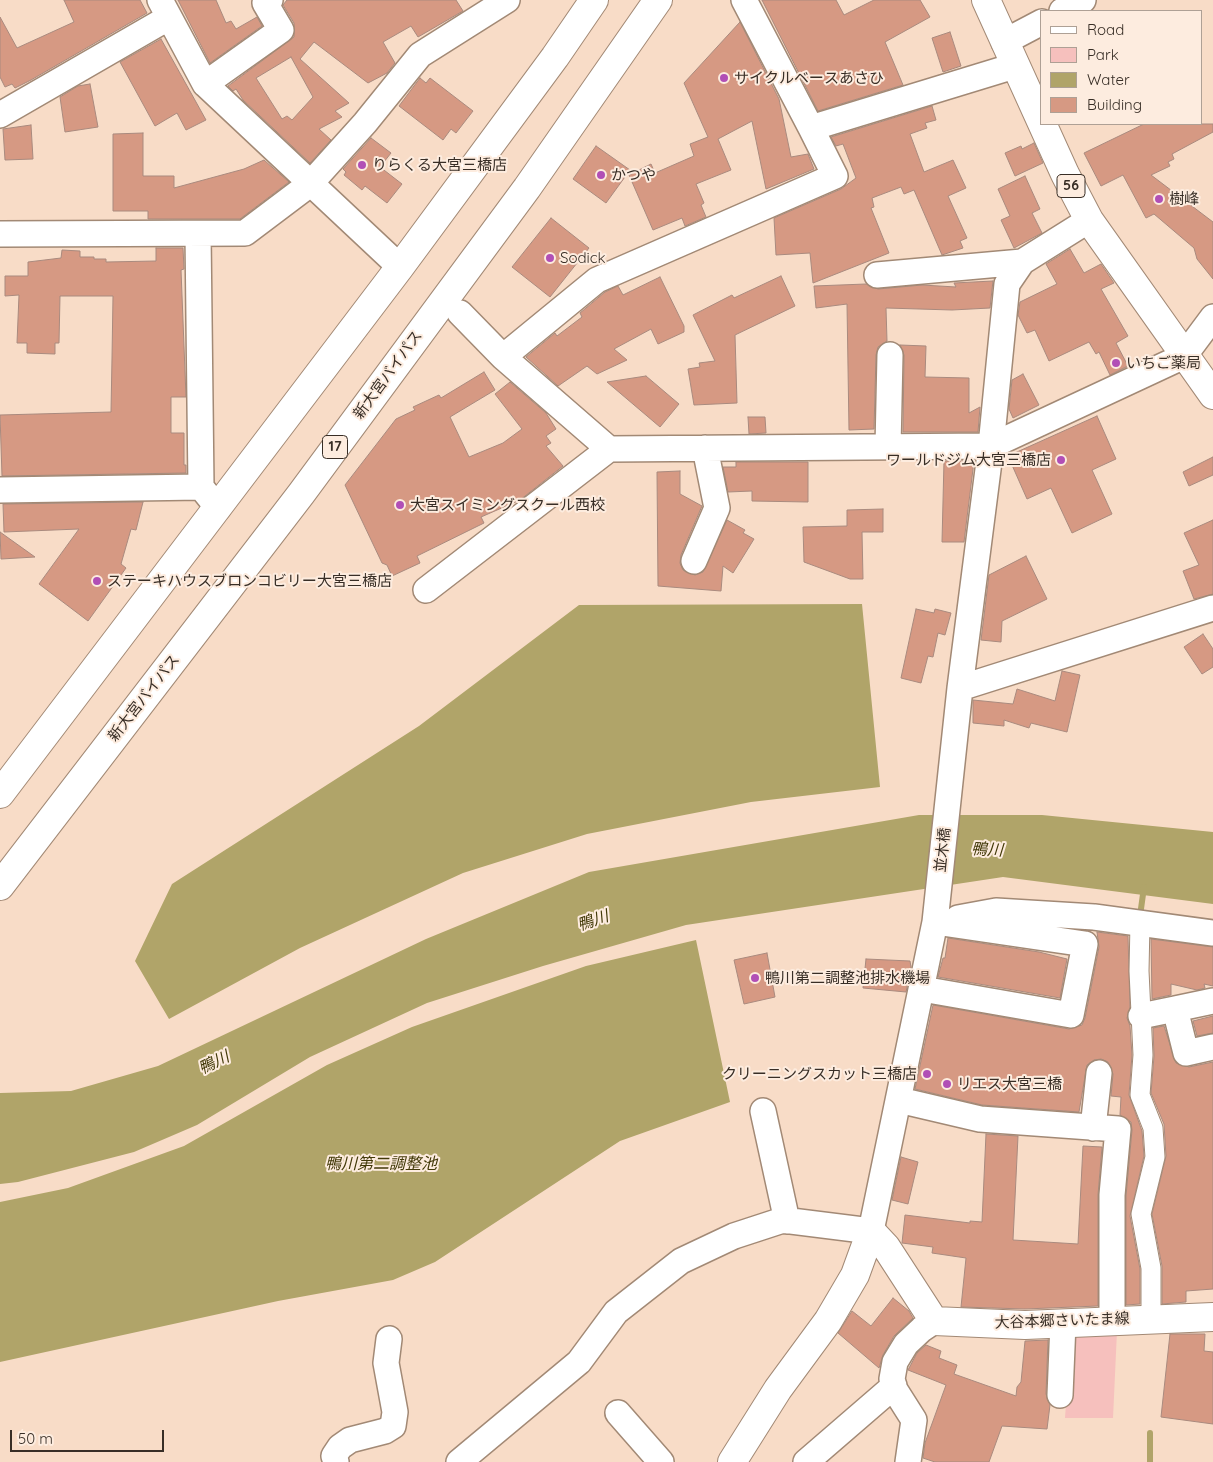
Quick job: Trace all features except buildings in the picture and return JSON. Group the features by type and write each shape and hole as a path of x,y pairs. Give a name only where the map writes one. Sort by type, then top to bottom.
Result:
{"main road":[{"path":"0,794 209,498 400,266 544,72 594,0"},
{"name":"新大宮バイパス","path":"0,886 301,494 528,188 658,0"},
{"name":"56","path":"986,0 1040,120"},
{"name":"56","path":"1042,125 1089,220 1213,395"},
{"path":"732,1462 778,1389 828,1321 855,1275 871,1231 892,1255 934,1321"},
{"name":"大谷本郷さいたま線","path":"934,1321 1025,1325 1213,1317"}],"street":[{"path":"205,84 281,30 265,3 270,0"},
{"path":"0,234 245,233 310,184 365,123 420,54 507,0"},
{"path":"503,357 597,280 835,176 744,0"},
{"path":"1064,10 1083,0"},
{"path":"0,115 164,9 205,84 400,266"},
{"path":"811,128 1009,54 1040,24"},
{"path":"877,275 1022,262 1089,220"},
{"path":"0,490 209,498 198,234"},
{"name":"並木橋","path":"871,1231 936,917 960,688 991,446 1007,284 1022,262"},
{"path":"460,313 503,357 609,449"},
{"path":"426,590 609,449 991,446 1184,356 1213,316"},
{"path":"888,447 890,355"},
{"path":"694,561 717,508 705,448"},
{"path":"960,688 1213,608"},
{"path":"936,917 996,911 1094,917 1213,934"},
{"path":"922,989 1072,1015 1086,944 936,917"},
{"path":"1140,923 1143,1055 1140,1095 1153,1128 1155,1156 1141,1214 1151,1268 1151,1319"},
{"path":"1141,1016 1213,1002"},
{"path":"1175,1009 1186,1053 1213,1047"},
{"path":"1093,1128 1099,1073"},
{"path":"898,1100 980,1119 1118,1130 1112,1195 1112,1320"},
{"path":"763,1111 787,1221"},
{"path":"459,1462 579,1362 616,1312 681,1261 734,1236 783,1220 871,1231"},
{"path":"908,1462 914,1420 894,1386 892,1379 895,1362 906,1344 934,1321"},
{"path":"1060,1395 1063,1323"},
{"path":"336,1462 334,1456 340,1447 350,1440 385,1431 393,1426 395,1412 386,1363 389,1339"},
{"path":"806,1462 894,1386"},
{"path":"618,1413 661,1462"}],"green space":[{"path":"1117,1331 1113,1418 1065,1418 1071,1332"}],"water":[{"path":"862,604 880,787 751,802 587,834 463,873 300,948 169,1019 135,961 172,884 419,726 579,605"},
{"name":"鴨川","path":"919,815 1042,815 1213,832 1213,904 1003,877 686,925 543,966 427,1003 310,1057 197,1125 134,1152 18,1182 0,1184 0,1093 71,1091 158,1066 426,939 589,872"},
{"name":"鴨川第二調整池","path":"696,940 730,1102 620,1141 435,1262 393,1280 278,1301 0,1362 0,1202 68,1188 184,1146 327,1065 412,1027 586,966"}],"waterway":[{"path":"1140,916 1144,887"},
{"path":"1150,1433 1150,1462"}],"place":[{"name":"サイクルベースあさひ","path":"724,78"},
{"name":"りらくる大宮三橋店","path":"362,165"},
{"name":"かつや","path":"601,175"},
{"name":"樹峰","path":"1159,199"},
{"name":"Sodick","path":"550,258"},
{"name":"いちご薬局","path":"1116,363"},
{"name":"ワールドジム大宮三橋店","path":"1061,460"},
{"name":"大宮スイミングスクール西校","path":"400,505"},
{"name":"ステーキハウスブロンコビリー大宮三橋店","path":"97,581"},
{"name":"鴨川第二調整池排水機場","path":"755,978"},
{"name":"クリーニングスカット三橋店","path":"927,1074"},
{"name":"リエス大宮三橋","path":"947,1084"}]}
